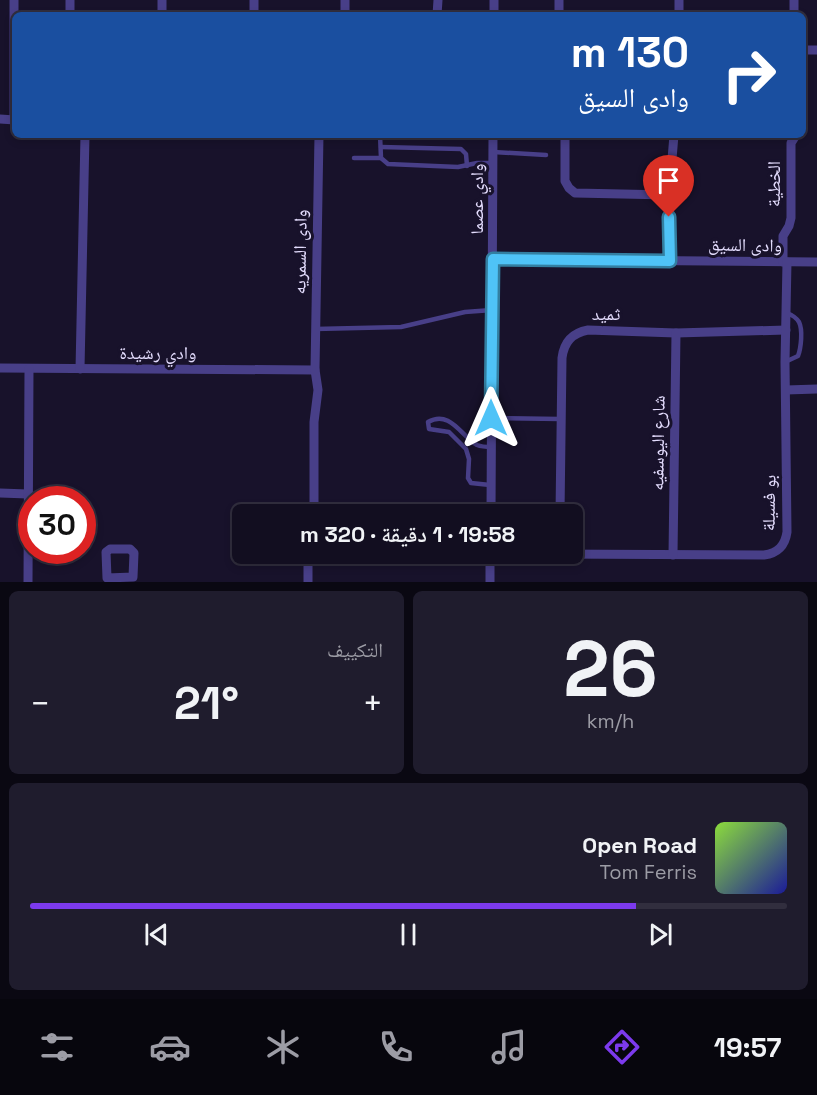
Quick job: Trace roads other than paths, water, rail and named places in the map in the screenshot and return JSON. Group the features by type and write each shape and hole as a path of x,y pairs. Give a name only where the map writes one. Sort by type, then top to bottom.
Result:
{"street":[{"path":"80,369 85,138"},
{"name":"وادى السمريه","path":"314,504 314,422 318,390 315,369 315,329 319,138"},
{"name":"وادي عصما","path":"491,504 493,138"},
{"path":"565,138 565,177 566,185 571,190 580,194 669,195"},
{"path":"670,261 669,195 674,138"},
{"name":"الخطية","path":"785,262 783,236 791,218 791,138"},
{"name":"وادى السيق","path":"493,259 817,262"},
{"name":"بو فسيلة","path":"583,554 764,555 775,552 782,546 787,532 785,262"},
{"name":"ثميد","path":"560,504 562,352 566,342 574,334 588,330 676,333 786,330"},
{"name":"شارع اليوسفيه","path":"674,555 676,333"},
{"name":"وادي رشيدة","path":"0,369 315,369"},
{"path":"28,486 29,369"},
{"name":"وادى السمريه","path":"309,504 309,429 312,379 315,369"},
{"path":"786,390 817,389"},
{"path":"0,493 18,494"},
{"path":"28,564 28,582"},
{"path":"308,564 308,582"},
{"path":"314,564 314,582"},
{"path":"490,564 490,582"}],"lane":[{"path":"380,138 381,158"},
{"path":"381,147 459,148 465,152 467,166"},
{"path":"493,152 546,155"},
{"path":"354,158 381,158 388,164 467,166 477,163 493,163"},
{"path":"315,329 401,327 458,313 492,310"},
{"path":"785,362 796,358 799,354 800,327 796,318 786,312"},
{"path":"491,418 560,419"},
{"path":"492,447 475,444 449,422 432,420 428,423 429,429 449,432 466,449 471,483 492,484"}]}
